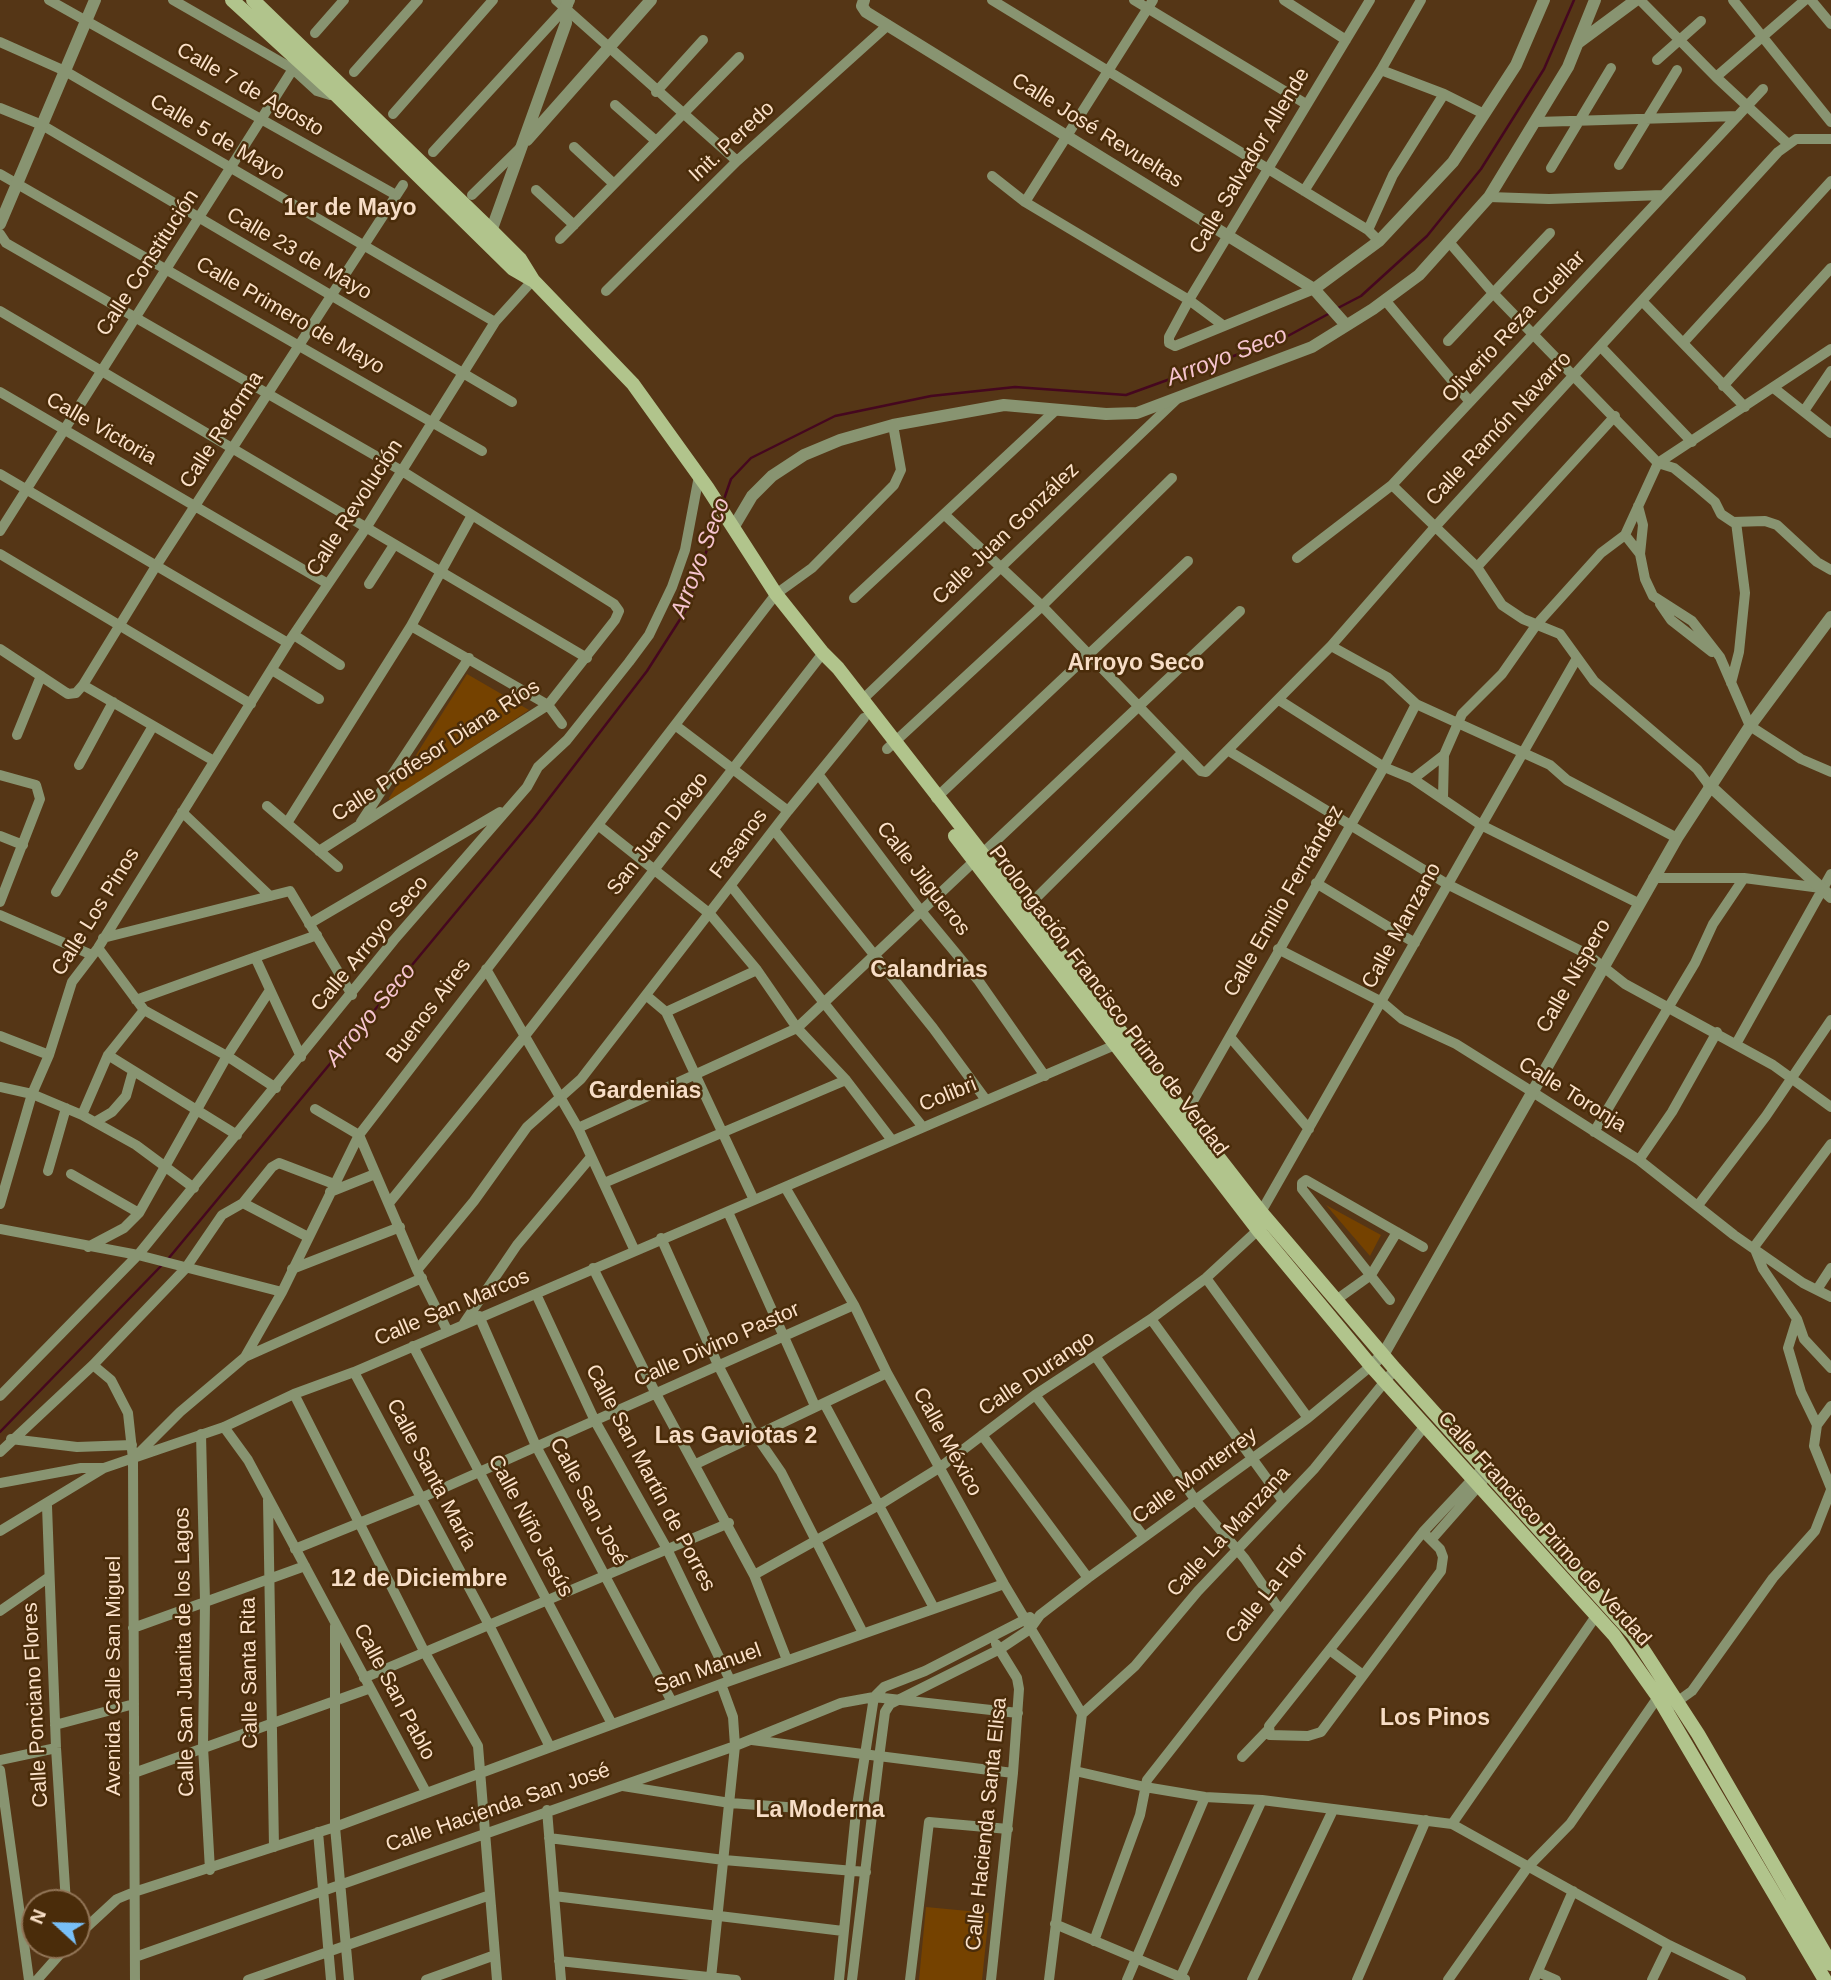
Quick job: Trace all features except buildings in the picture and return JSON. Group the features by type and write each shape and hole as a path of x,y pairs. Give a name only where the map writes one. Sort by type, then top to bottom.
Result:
{"main road":[{"path":"232,0 255,6 489,236 513,269 533,280 633,384 703,481"},
{"name":"Prolongación Francisco Primo de Verdad","path":"703,481 776,594 862,700 891,746 1120,1043 1258,1230 1371,1366"},
{"name":"Prolongación Francisco Primo de Verdad","path":"822,653 830,674 864,718 936,797 977,856 1025,909 1120,1043 1185,1115 1261,1212 1383,1355"},
{"name":"Calle Francisco Primo de Verdad","path":"1383,1355 1619,1617 1825,1980"},
{"name":"Calle Francisco Primo de Verdad","path":"1371,1366 1622,1645 1667,1702 1831,1964"}],"street":[{"name":"Calle 7 de Agosto","path":"49,0 396,195"},
{"path":"0,224 95,0"},
{"path":"173,0 293,69 317,91 341,91"},
{"path":"314,33 344,0"},
{"path":"354,72 418,0"},
{"path":"393,114 493,0"},
{"path":"472,195 523,146 651,0"},
{"path":"992,0 1368,230 1379,241"},
{"path":"1134,0 1151,4 1306,104"},
{"path":"1284,0 1346,40"},
{"name":"Calle Salvador Allende","path":"1224,326 1175,346 1169,344 1169,337 1189,300 1370,0"},
{"path":"1304,191 1381,70 1421,0"},
{"path":"992,176 1025,202 1189,300 1224,326 1318,292 1379,241 1453,162 1516,65 1544,0"},
{"path":"732,525 760,485 786,465 840,440 893,425 990,407 1019,405 1130,414 1151,410 1312,347 1344,321 1385,300 1419,275 1489,197 1536,122 1578,43 1595,0"},
{"path":"1578,43 1638,0 1787,144 1805,137 1831,139"},
{"path":"1733,0 1831,122"},
{"path":"1716,77 1805,0"},
{"path":"1811,0 1831,24"},
{"path":"566,2 656,92 737,161"},
{"path":"489,236 566,23 566,2"},
{"path":"433,152 566,2"},
{"name":"Calle José Revueltas","path":"862,3 888,25 1318,292 1344,321"},
{"path":"1025,202 1151,4"},
{"path":"1657,60 1701,21"},
{"name":"Init. Peredo","path":"606,291 737,161 888,25"},
{"path":"656,92 703,40"},
{"name":"Calle 5 de Mayo","path":"0,42 65,71 495,322"},
{"path":"560,239 739,57"},
{"path":"1552,168 1611,68"},
{"name":"Calle Constitución","path":"0,531 293,69"},
{"path":"1381,70 1444,94 1484,114"},
{"path":"1619,165 1677,70"},
{"name":"Oliverio Reza Cuellar","path":"1297,558 1392,485 1763,89"},
{"path":"1368,230 1393,175 1444,94"},
{"path":"615,105 656,141"},
{"name":"Calle 23 de Mayo","path":"0,107 42,125 512,402"},
{"path":"1536,122 1738,116"},
{"name":"Calle Ramón Navarro","path":"1182,752 1201,771 1206,772 1230,751 1331,646 1434,528 1787,144"},
{"path":"575,147 614,184"},
{"name":"Calle Primero de Mayo","path":"0,174 18,181 482,451"},
{"path":"1683,343 1831,181"},
{"name":"Calle Reforma","path":"41,676 72,694 83,685 156,566 403,185"},
{"path":"537,190 574,225"},
{"path":"1489,197 1549,199 1663,195"},
{"path":"1448,341 1549,233"},
{"path":"2,240 269,392 402,471 471,517 440,571 437,583 287,823"},
{"path":"1449,242 1493,293 1576,375 1658,463 1674,468 1715,502 1721,514 1736,522 1765,521 1777,525 1817,562 1831,570"},
{"path":"1723,386 1831,268"},
{"name":"Calle Revolución","path":"214,761 291,639 366,528 495,322 533,280"},
{"path":"1385,300 1470,402"},
{"path":"1643,302 1745,407"},
{"path":"0,311 587,658"},
{"path":"1602,348 1692,442"},
{"path":"1443,799 1444,755 1458,721 1470,703 1503,674 1537,624 1601,553 1625,535 1658,463 1831,349"},
{"path":"1804,411 1831,371"},
{"path":"1774,389 1831,433"},
{"name":"Calle Victoria","path":"0,391 328,584"},
{"name":"Calle Juan González","path":"862,700 1000,565 1178,398"},
{"path":"854,598 1058,409"},
{"path":"1477,567 1615,416"},
{"name":"Buenos Aires","path":"133,1459 180,1412 244,1357 282,1292 359,1135 776,594 812,568 899,478 901,463 893,425"},
{"path":"0,474 156,566 340,665"},
{"path":"891,746 1042,606 1172,478"},
{"name":"Calle Arroyo Seco","path":"0,1396 142,1256 237,1135 505,810 527,787 538,767 567,740 649,635 672,587 685,550 703,481"},
{"path":"1392,485 1477,567 1502,605 1560,634 1594,681 1698,769 1709,785 1826,893"},
{"path":"1638,506 1643,525 1640,554 1645,579 1659,602 1692,621 1720,657 1750,726 1801,759 1831,772"},
{"path":"946,515 1042,606 1182,752 1025,909"},
{"name":"Calle Profesor Diana Ríos","path":"319,851 548,705 587,658 619,611 614,604 471,517"},
{"path":"1731,682 1739,652 1745,593 1736,522"},
{"path":"1625,535 1640,554"},
{"path":"369,584 394,545"},
{"path":"0,554 251,704"},
{"path":"936,797 1188,561"},
{"path":"578,1128 797,1028 1240,611"},
{"name":"Calle Níspero","path":"1371,1366 1383,1355 1602,965 1709,785 1831,617"},
{"path":"411,626 548,705 562,724"},
{"path":"1331,646 1387,677 1416,704 1524,751 1550,765 1567,780 1677,838"},
{"path":"0,649 41,676 17,735"},
{"name":"San Juan Diego","path":"389,1203 524,1037 822,653"},
{"path":"358,827 468,658"},
{"name":"Calle Manzano","path":"1261,1212 1577,658"},
{"path":"272,670 319,699"},
{"path":"83,685 214,761"},
{"path":"1279,700 1384,767 1413,779 1481,825 1638,903"},
{"path":"79,765 113,702"},
{"name":"Calle Emilio Fernández","path":"1185,1115 1348,825 1384,767 1416,704"},
{"name":"Fasanos","path":"419,1274 527,1127 581,1079 788,811 864,718"},
{"path":"675,725 734,767 788,811"},
{"path":"55,892 153,726"},
{"path":"1230,751 1447,884 1570,944 1625,984 1773,1065 1831,1107"},
{"path":"1413,779 1444,755"},
{"name":"Calle Los Pinos","path":"0,1204 6,1157 49,1055 68,992 214,761"},
{"name":"Calle Jilgueros","path":"818,774 921,911 978,979 1045,1076"},
{"path":"0,775 36,785 40,791 23,845 0,902"},
{"path":"267,806 338,867"},
{"path":"309,924 505,810"},
{"path":"182,812 270,896"},
{"path":"598,825 710,914 757,970 797,1028 846,1080 891,1139"},
{"path":"774,830 933,1028 986,1100"},
{"path":"0,836 23,845"},
{"path":"1736,1044 1826,893 1831,874"},
{"path":"1653,878 1744,878 1826,893"},
{"path":"1594,1132 1669,1007 1713,924 1744,878"},
{"path":"1315,883 1415,943"},
{"path":"732,886 922,1126"},
{"path":"0,915 98,947 290,891 352,995"},
{"path":"136,1000 317,935"},
{"path":"98,947 144,1010 227,1056 276,1088"},
{"name":"Calle Toronja","path":"1278,948 1382,1002 1402,1019 1455,1044 1531,1091 1639,1160 1699,1204 1734,1235 1755,1247 1803,1283 1818,1288 1831,1297"},
{"path":"255,957 301,1057"},
{"path":"486,969 578,1128 634,1249"},
{"path":"666,1012 757,970"},
{"path":"88,1247 124,1228 139,1213 227,1056 270,990"},
{"path":"647,996 666,1012 754,1200"},
{"path":"82,1115 108,1055 144,1010"},
{"path":"1699,1204 1792,1079 1831,1020"},
{"path":"1639,1160 1672,1112 1717,1032"},
{"path":"0,1036 49,1055"},
{"path":"1230,1037 1309,1129"},
{"name":"Colibri","path":"785,1187 891,1139 1120,1043"},
{"path":"108,1055 237,1135"},
{"path":"95,1122 112,1112 125,1096 133,1071"},
{"path":"604,1182 846,1080"},
{"path":"0,1087 32,1094 82,1115 166,1165 194,1188"},
{"path":"48,1171 66,1108"},
{"path":"314,1109 359,1135 419,1274 447,1331"},
{"path":"1831,1144 1755,1247 1763,1269 1797,1319 1804,1339 1831,1368"},
{"path":"464,1323 517,1245 591,1157"},
{"path":"0,1452 93,1365 180,1268 222,1215 243,1203 258,1181 279,1163 332,1188 375,1174"},
{"path":"71,1174 139,1213"},
{"path":"1390,1300 1302,1189 1302,1183 1306,1180 1423,1247"},
{"name":"Calle San Marcos","path":"104,1468 224,1427 294,1394 354,1372 634,1249 785,1187"},
{"name":"Calle México","path":"785,1187 854,1305 887,1373 1004,1584 1082,1714"},
{"path":"243,1203 308,1237"},
{"path":"728,1212 786,1338 820,1404 881,1504 934,1608"},
{"path":"292,1269 400,1227"},
{"path":"0,1229 142,1256 180,1268 282,1292"},
{"name":"Calle Durango","path":"754,1575 818,1541 939,1468 1035,1395 1096,1357 1206,1278 1258,1230"},
{"path":"1336,1300 1371,1275 1397,1232"},
{"path":"661,1238 718,1365 757,1436 781,1472 863,1633"},
{"path":"593,1268 655,1392 729,1523 754,1575 787,1660"},
{"path":"1818,1288 1831,1268"},
{"path":"244,1357 419,1274"},
{"path":"1206,1278 1308,1418"},
{"name":"Calle San Martín de Porres","path":"536,1294 595,1421 667,1549 726,1682 735,1746 711,1978"},
{"name":"Calle Divino Pastor","path":"295,1549 421,1498 655,1392 786,1338 854,1305"},
{"name":"Calle San José","path":"479,1316 536,1446 606,1573 672,1702"},
{"path":"1151,1319 1283,1501"},
{"path":"1797,1319 1788,1348 1801,1392 1817,1425"},
{"name":"Calle Niño Jesús","path":"413,1346 612,1724"},
{"path":"1096,1357 1196,1501 1279,1609"},
{"name":"Avenida Calle San Miguel","path":"93,1365 111,1380 128,1413 133,1459 135,1980"},
{"name":"Calle Monterrey","path":"1030,1629 1040,1615 1196,1501 1250,1458 1308,1418 1371,1366"},
{"name":"Calle La Manzana","path":"1082,1714 1135,1666 1236,1550 1314,1469 1395,1369"},
{"name":"Calle Santa María","path":"354,1372 489,1625 550,1746"},
{"path":"696,1464 887,1373"},
{"path":"294,1394 424,1651 472,1732 482,1773 484,1832 497,1980"},
{"path":"1035,1395 1144,1537"},
{"path":"1448,1980 1527,1868 1570,1824 1667,1702 1692,1691 1765,1588 1815,1531 1831,1489 1814,1446 1817,1425 1831,1406"},
{"name":"Calle San Pablo","path":"224,1427 248,1460 368,1689 426,1792"},
{"name":"Calle La Flor","path":"1094,1941 1135,1829 1145,1787 1169,1747 1424,1427"},
{"name":"Calle San Juanita de los Lagos","path":"201,1434 205,1602 203,1748 210,1870"},
{"path":"982,1436 1088,1578"},
{"path":"11,1439 77,1447 132,1445"},
{"path":"0,1483 81,1468 104,1468"},
{"path":"0,1531 47,1506 104,1468"},
{"path":"1242,1756 1267,1731 1427,1535 1487,1471"},
{"name":"Calle Santa Rita","path":"268,1499 274,1847"},
{"name":"Calle Ponciano Flores","path":"47,1506 56,1748 65,1889"},
{"path":"364,1678 729,1523"},
{"path":"1267,1731 1273,1737 1315,1736 1441,1571 1443,1557 1427,1535"},
{"path":"133,1628 305,1566"},
{"path":"0,1611 49,1577"},
{"name":"San Manuel","path":"91,1923 117,1899 134,1892 210,1870 335,1827 726,1682 1004,1584"},
{"name":"Calle Monterrey","path":"1024,1618 1040,1615"},
{"path":"1452,1824 1596,1616"},
{"name":"Calle Hacienda San José","path":"874,1697 884,1687 991,1637 1024,1618"},
{"path":"335,1623 335,1827 348,1974"},
{"path":"852,1980 885,1712 894,1699 1000,1649 1030,1629"},
{"name":"Calle Hacienda Santa Elisa","path":"991,1637 1017,1678 1018,1713 991,1980"},
{"path":"1331,1651 1363,1675"},
{"path":"134,1773 368,1689"},
{"path":"839,1980 856,1812 874,1697"},
{"name":"Calle Hacienda San José","path":"135,1957 484,1832 735,1746 841,1703 874,1697 1018,1713"},
{"path":"55,1725 134,1704"},
{"path":"1049,1980 1082,1714"},
{"path":"750,1740 1013,1773"},
{"path":"0,1760 56,1748"},
{"path":"0,1770 29,1980"},
{"path":"1075,1771 1205,1797 1262,1800 1452,1824 1669,1945 1741,1980"},
{"path":"621,1785 730,1802 856,1812"},
{"path":"1127,1980 1205,1797"},
{"path":"1055,1924 1183,1979 1262,1800"},
{"path":"547,1810 561,1980"},
{"path":"1252,1980 1333,1810"},
{"path":"1357,1980 1426,1820"},
{"path":"910,1980 929,1822 1008,1829"},
{"path":"318,1832 331,1980"},
{"path":"549,1838 724,1860 866,1872"},
{"path":"1556,1980 1536,1976 1573,1891"},
{"path":"248,1980 490,1895"},
{"path":"554,1896 718,1918 843,1931"},
{"path":"1652,1980 1669,1945"},
{"path":"433,1979 495,1955"},
{"path":"37,1980 56,1959"},
{"path":"559,1961 676,1977 736,1980"},
{"path":"1713,1980 1720,1969"}],"shaded area":[{"path":"467,674 529,710 390,801 389,798"},
{"path":"1326,1205 1381,1235 1370,1256"},
{"path":"926,1907 989,1913 982,1980 919,1980"}],"waterway":[{"name":"Arroyo Seco","path":"1336,309 1361,296 1427,236 1481,169 1544,69 1574,0"},
{"name":"Arroyo Seco","path":"723,502 731,479 751,458 835,416 931,396 1015,387 1126,395 1286,337 1330,313"},
{"name":"Arroyo Seco","path":"168,1259 534,818 647,671 686,610 719,515"},
{"name":"Arroyo Seco","path":"0,1432 161,1266"}],"district":[{"name":"1er de Mayo","path":"350,209"},
{"name":"Arroyo Seco","path":"1136,664"},
{"name":"Calandrias","path":"929,971"},
{"name":"Gardenias","path":"645,1092"},
{"name":"Las Gaviotas 2","path":"736,1437"},
{"name":"12 de Diciembre","path":"419,1580"},
{"name":"Los Pinos","path":"1435,1719"},
{"name":"La Moderna","path":"820,1811"}]}
